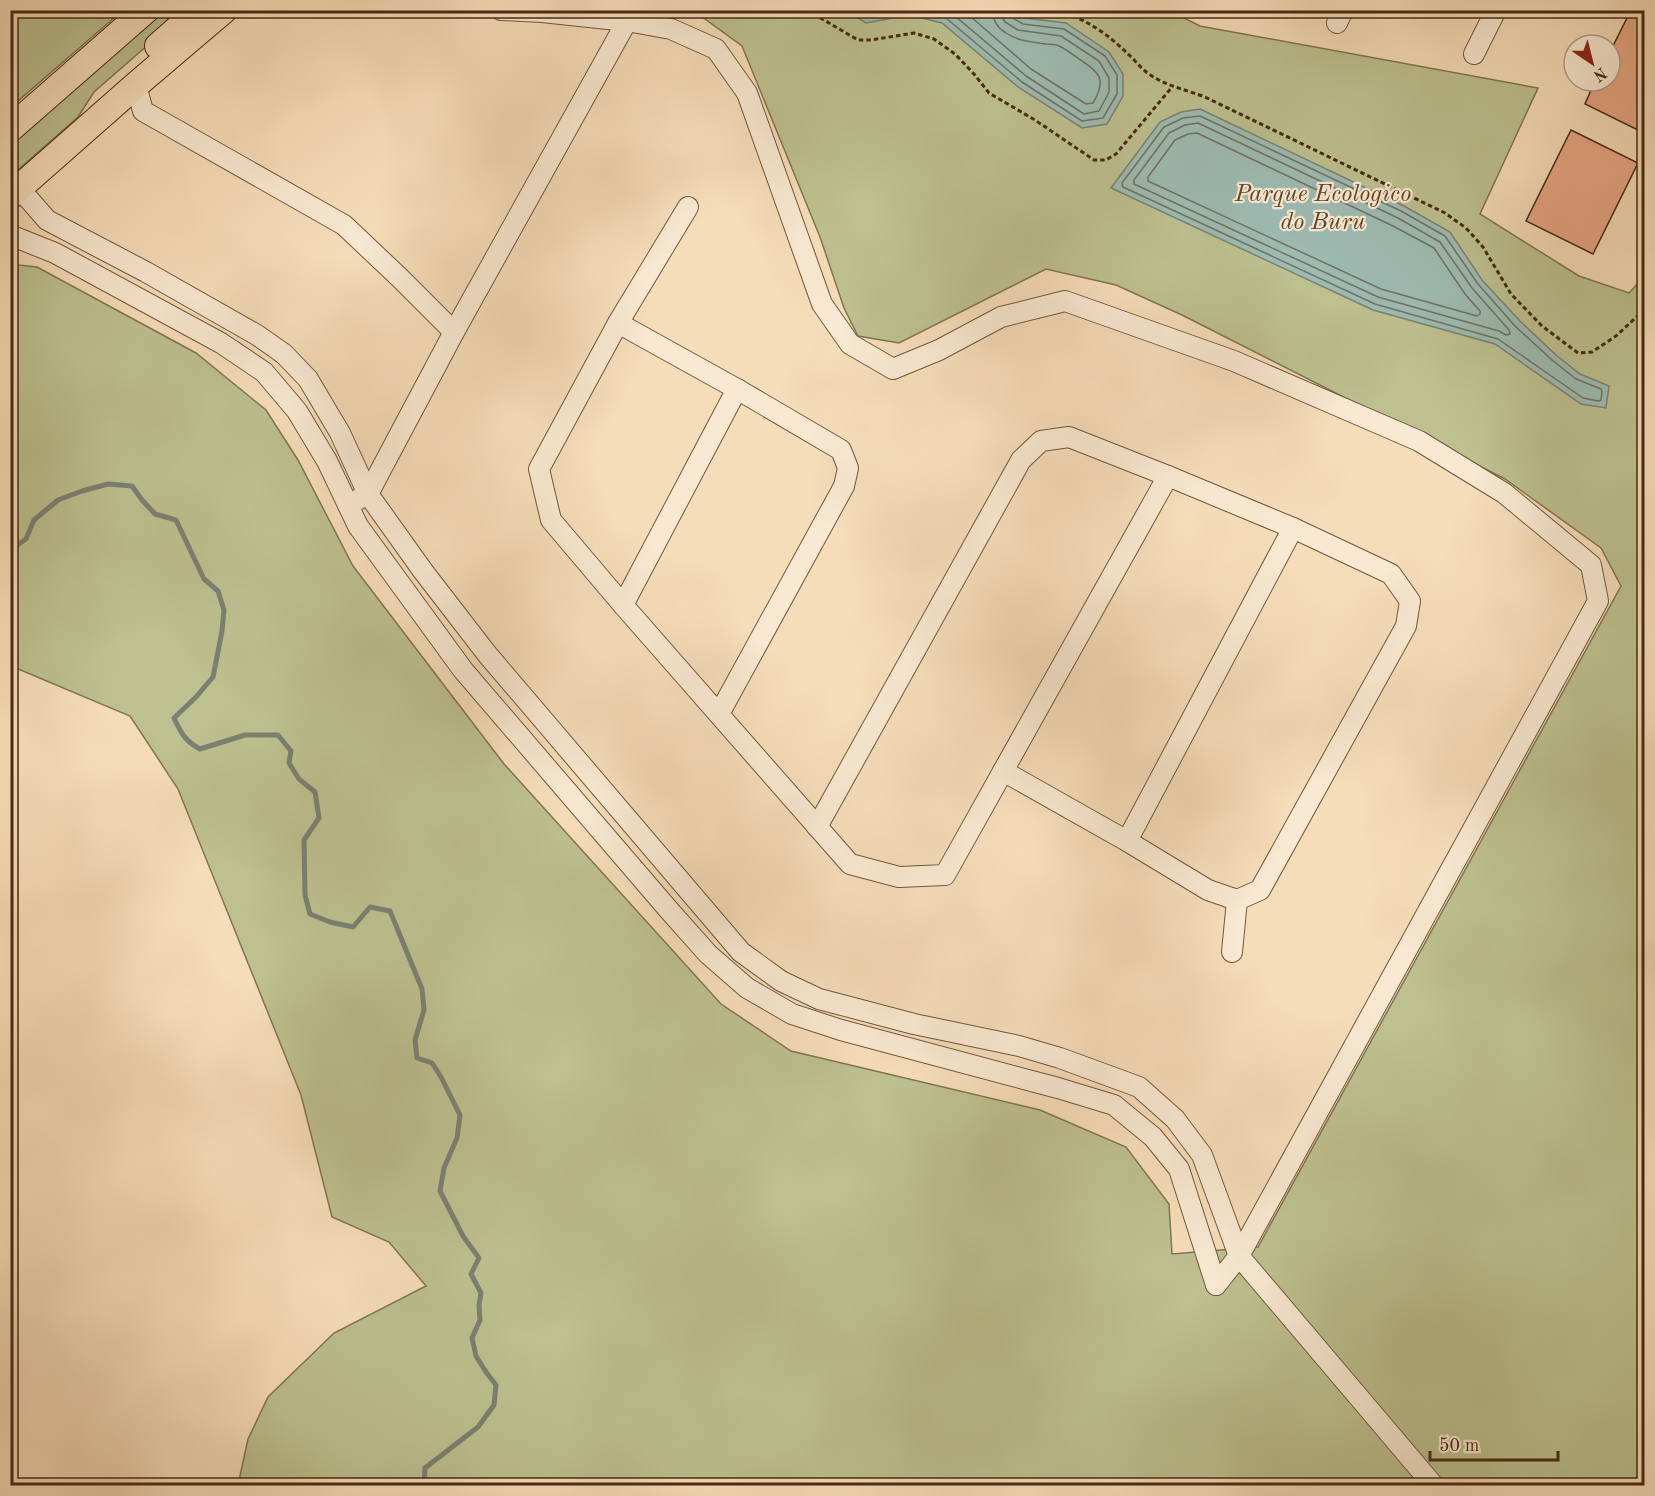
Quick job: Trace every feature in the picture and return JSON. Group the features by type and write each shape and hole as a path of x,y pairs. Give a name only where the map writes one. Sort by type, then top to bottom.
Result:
{"main road":[{"path":"10,129 146,10"},
{"path":"136,85 138,65 182,25 183,18 179,10"},
{"path":"15,192 224,10"}],"street":[{"path":"10,235 55,253 221,343 264,372 297,411 327,461 358,526 463,669 674,917 708,954 747,988 792,1014 841,1030 1114,1105 1154,1137 1179,1169 1216,1284 1239,1256 1598,601 1592,565 1504,493 1419,441 1234,361 1065,301 1000,317 939,350 893,369 850,344 822,304 747,93 716,49 671,29 627,21 501,10"},
{"path":"1474,54 1496,10"},
{"path":"348,505 368,494 454,332 627,21"},
{"path":"136,85 143,111 344,225 454,332"},
{"path":"15,192 47,220 257,335 284,354 308,379 340,434 368,494 423,571 487,654 741,952 781,981 819,999 914,1024 1019,1046 1060,1058 1139,1087 1175,1119 1202,1155 1239,1256 1434,1485"},
{"path":"688,207 618,323 539,469 551,520 850,864 899,877 945,875 1168,476"},
{"path":"618,323 841,450 848,468 844,486 719,714"},
{"path":"623,605 737,389"},
{"path":"817,827 1021,460 1041,441 1069,437 1293,528 1391,574 1410,601 1406,626 1260,890 1237,900 1208,890 1003,771"},
{"path":"1127,841 1293,528"},
{"path":"1232,952 1237,900"}],"path":[{"path":"807,10 858,40 914,33 934,39 955,54 989,93 1035,120 1094,160 1106,160 1116,154 1172,87"},
{"path":"1051,10 1063,12 1087,23 1127,52 1146,71 1172,87 1205,96 1445,213 1466,228 1483,247 1511,294 1542,326 1578,354 1592,352 1616,336 1644,310"}],"green space":[{"path":"11,10 122,10 122,11 11,107"},
{"path":"164,11 173,23 94,92 78,117 11,176 10,145"},
{"name":"Parque Ecologico do Buru","path":"694,11 1170,11 1200,26 1538,88 1480,214 1579,276 1629,293 1644,277 1644,1485 238,1485 248,1439 268,1397 334,1333 426,1286 389,1242 332,1217 301,1095 178,789 130,716 11,666 10,264 37,267 196,353 266,410 298,460 353,566 504,764 721,1004 791,1051 1040,1110 1126,1147 1169,1204 1172,1254 1258,1247 1621,586 1601,548 1505,479 1182,315 1116,285 1046,269 899,343 858,336 844,308 820,237 742,46"}],"water":[{"path":"846,11 1011,11 1025,18 1066,23 1109,52 1123,74 1123,96 1107,124 1082,128 1018,87 942,23 909,15 866,23"},
{"path":"1200,109 1404,206 1450,232 1482,280 1520,321 1580,374 1609,386 1606,408 1581,404 1495,344 1373,310 1111,188 1160,122 1181,112"}],"building":[{"path":"1630,12 1644,19 1644,133 1585,104 1590,93 1622,93 1622,33 1620,33"},
{"path":"1571,130 1638,163 1593,254 1526,221"}],"waterway":[{"path":"10,550 26,539 34,520 58,500 108,484 132,486 155,514 176,520 204,579 218,591 224,610 213,677 174,718 179,728 187,740 200,749 245,735 278,735 291,751 289,763 299,779 315,792 319,818 304,840 305,895 310,914 330,922 353,927 370,907 390,911 422,989 424,1010 415,1040 417,1058 432,1063 460,1115 457,1138 444,1168 440,1191 463,1236 479,1258 471,1274 481,1293 480,1320 472,1338 476,1356 496,1385 494,1405 478,1427 425,1468 424,1486"}]}
